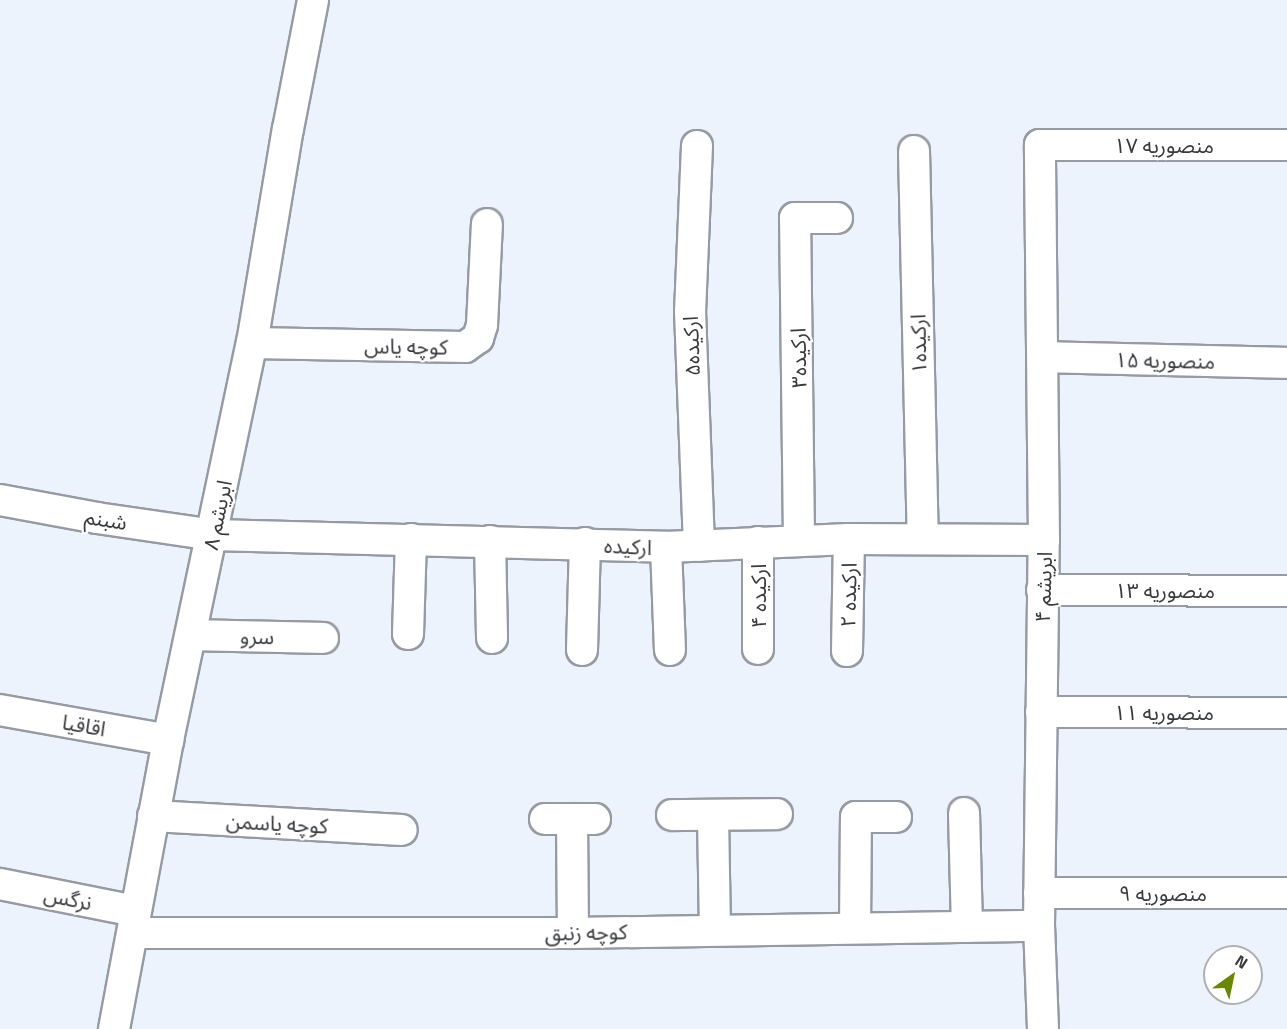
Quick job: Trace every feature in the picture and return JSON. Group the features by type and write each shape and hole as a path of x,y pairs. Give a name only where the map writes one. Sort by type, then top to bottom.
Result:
{"street":[{"name":"ابریشم ۸","path":"114,1029 168,740 252,343 288,129 313,0"},
{"name":"منصوریه ۱۷","path":"1040,145 1287,145"},
{"name":"ابریشم ۴","path":"1040,145 1044,540 1039,926 1043,1029"},
{"name":"ارکیده۵","path":"697,146 690,311 699,546"},
{"name":"ارکیده۱","path":"914,151 923,538"},
{"name":"ارکیده۳","path":"799,540 795,218 837,218"},
{"name":"کوچه یاس","path":"252,343 465,346 478,338 482,325 487,224"},
{"name":"منصوریه ۱۵","path":"1042,357 1287,363"},
{"name":"شبنم","path":"0,500 97,518 213,535"},
{"name":"ارکیده","path":"213,535 585,543 666,547 849,539 1044,540"},
{"path":"408,634 411,539"},
{"name":"ارکیده ۲","path":"847,651 849,539"},
{"path":"490,541 492,638"},
{"name":"ارکیده ۴","path":"758,542 758,650"},
{"path":"582,650 585,543"},
{"path":"666,547 670,650"},
{"name":"منصوریه ۱۳","path":"1042,590 1287,591"},
{"name":"سرو","path":"191,635 323,638"},
{"name":"اقاقیا","path":"0,710 168,740"},
{"name":"منصوریه ۱۱","path":"1041,712 1287,713"},
{"path":"964,813 967,927"},
{"path":"672,815 777,814"},
{"name":"کوچه یاسمن","path":"153,816 402,830"},
{"path":"713,816 715,930"},
{"path":"855,928 856,817 896,817"},
{"path":"571,819 573,933"},
{"name":"نرگس","path":"0,884 134,922"},
{"name":"منصوریه ۹","path":"1040,893 1287,893"},
{"name":"کوچه زنبق","path":"134,922 573,933 1039,926"}]}
